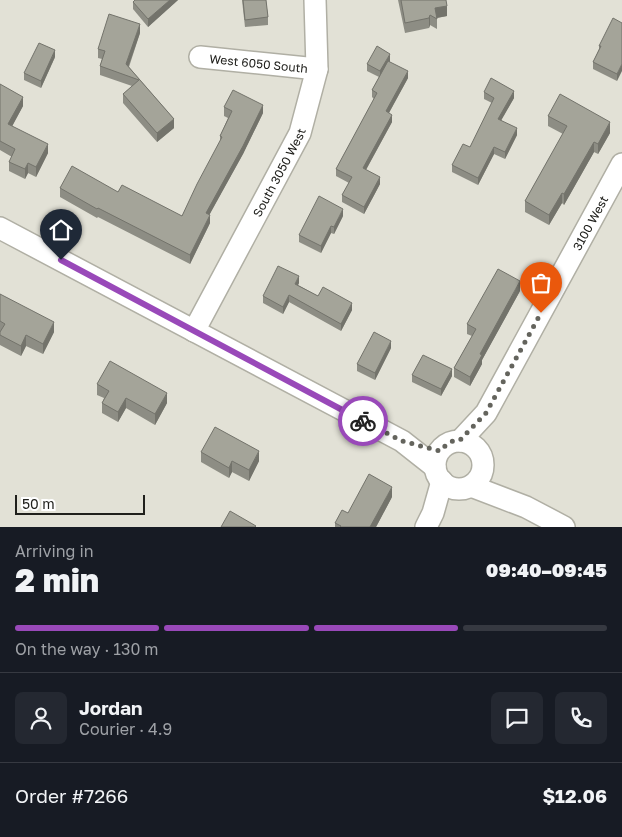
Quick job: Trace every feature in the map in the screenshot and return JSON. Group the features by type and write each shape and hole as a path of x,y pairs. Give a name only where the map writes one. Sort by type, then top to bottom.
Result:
{"street":[{"name":"South 3050 West","path":"194,331 300,133 317,68 315,0"},
{"name":"West 6050 South","path":"200,57 317,68"},
{"name":"3100 West","path":"486,413 480,452 483,468 454,475 447,444 460,440 486,413 622,164"},
{"path":"0,228 402,441 454,475 526,507 564,527"},
{"path":"460,440 472,444 480,452"},
{"path":"430,520 454,475"}],"building":[{"path":"135,0 170,0 148,19 133,2"},
{"path":"243,0 266,0 268,17 245,20"},
{"path":"401,0 446,0 447,6 435,8 437,19 430,15 429,18 405,23"},
{"path":"109,14 140,24 126,64 174,119 157,133 123,94 139,80 100,66 105,51 98,49"},
{"path":"613,18 622,23 622,64 617,74 593,62"},
{"path":"39,43 55,50 41,81 24,73"},
{"path":"377,46 390,54 380,71 367,64"},
{"path":"388,61 408,71 386,111 392,115 363,168 380,177 364,207 342,195 352,177 336,169 377,93 372,90"},
{"path":"491,78 514,91 498,119 517,128 505,152 494,147 478,178 452,165 463,144 470,147 494,98 484,92"},
{"path":"0,84 23,97 8,124 48,144 36,167 28,163 25,169 9,162 15,149 0,141"},
{"path":"233,90 263,105 206,213 210,215 190,255 97,209 60,188 72,166 118,192 122,185 182,216 222,137 220,136 232,111 224,107"},
{"path":"560,94 610,122 598,144 594,142 564,194 562,193 549,215 525,201 567,126 548,116"},
{"path":"319,196 343,209 334,227 331,226 321,246 299,235"},
{"path":"278,266 299,276 295,284 318,296 323,287 352,303 341,324 289,295 283,307 263,296"},
{"path":"498,269 520,281 480,354 482,355 470,377 454,368 476,329 467,324"},
{"path":"0,294 54,322 43,344 26,335 21,346 0,335 5,324 0,321"},
{"path":"374,332 391,341 375,373 357,364"},
{"path":"423,355 452,369 441,389 412,375"},
{"path":"110,361 167,393 155,414 126,398 118,412 102,403 109,391 97,384"},
{"path":"215,427 259,451 249,470 232,461 229,468 201,452"},
{"path":"369,474 392,487 370,527 340,527 335,523 342,510 348,513"},
{"path":"230,511 256,526 221,527"}],"way so far":[{"path":"363,421 402,441 440,451 447,444 460,440 486,413 541,313"}],"route":[{"path":"61,260 363,421"}]}
